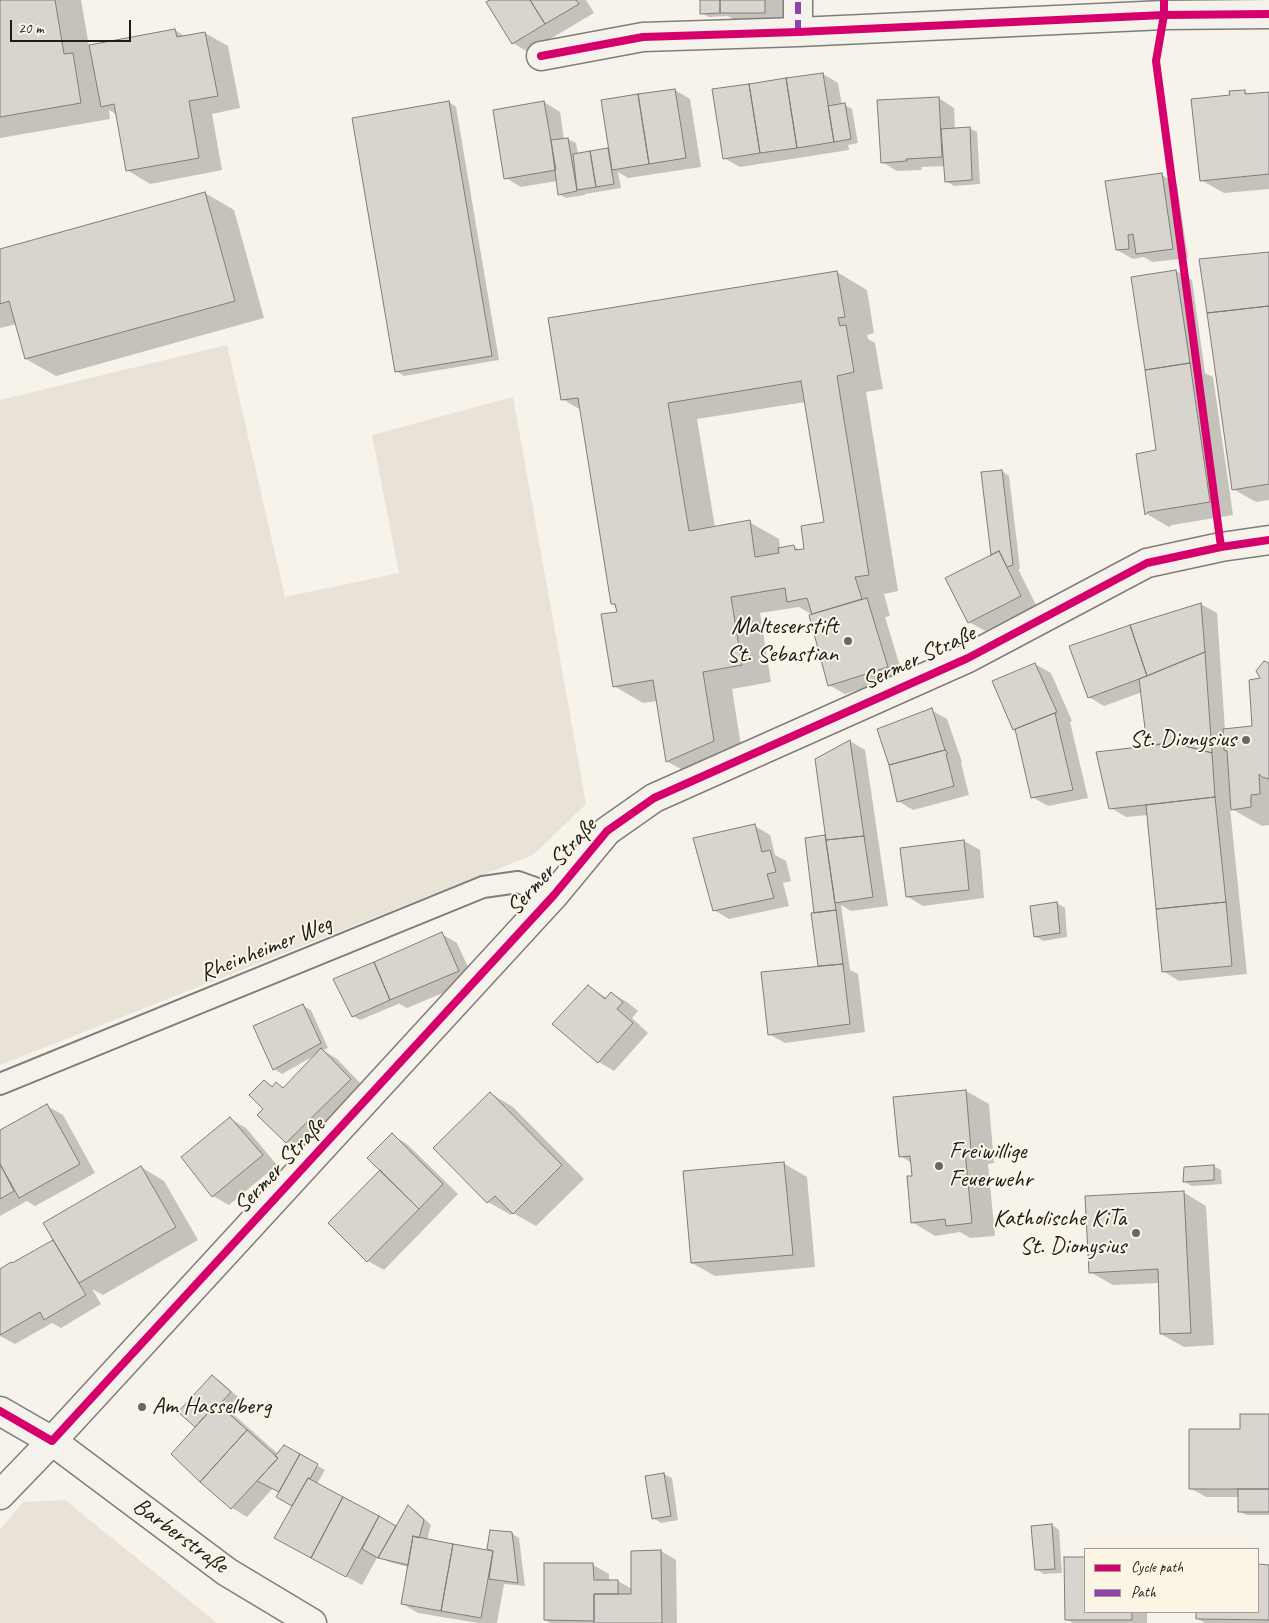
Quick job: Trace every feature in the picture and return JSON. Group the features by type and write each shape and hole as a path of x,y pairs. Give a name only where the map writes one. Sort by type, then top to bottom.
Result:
{"street":[{"path":"798,0 798,32"},
{"path":"541,56 643,37 798,32 1164,7 1269,14"},
{"name":"Sermer Straße","path":"0,1495 52,1442 554,895 607,830 654,798 968,658 1147,563 1222,547 1269,540"},
{"name":"Barberstraße","path":"0,1411 52,1442 227,1572 312,1623"}],"lane":[{"name":"Rheinheimer Weg","path":"0,1084 484,887 518,882 554,895"}],"shaded area":[{"path":"227,345 285,597 399,573 372,435 513,397 586,804 533,855 0,1065 0,400"},
{"path":"65,1500 217,1623 0,1623 0,1530 23,1502"}],"building":[{"path":"0,0 55,0 64,54 73,53 81,103 0,117"},
{"path":"490,0 530,0 545,24 512,44 486,2"},
{"path":"530,0 576,0 579,4 545,24"},
{"path":"700,0 720,0 720,13 700,14"},
{"path":"720,0 765,0 765,13 720,13"},
{"path":"175,29 177,37 205,32 218,96 189,101 199,158 126,171 114,104 101,107 89,45"},
{"path":"823,73 834,142 797,148 786,78"},
{"path":"786,78 797,148 760,153 749,84"},
{"path":"749,84 760,153 723,159 712,89"},
{"path":"675,89 686,158 649,164 638,94"},
{"path":"1245,90 1245,94 1269,92 1269,174 1200,181 1191,99 1230,95 1229,91"},
{"path":"638,94 649,164 612,170 601,100"},
{"path":"939,97 942,157 906,159 907,161 881,163 877,100"},
{"path":"449,101 492,356 395,372 352,118"},
{"path":"544,101 556,170 504,179 493,110"},
{"path":"845,103 851,139 834,142 828,106"},
{"path":"970,127 972,180 945,182 941,129"},
{"path":"568,138 577,191 558,195 551,140"},
{"path":"608,148 614,184 596,187 590,151"},
{"path":"590,151 596,187 577,190 573,154"},
{"path":"1162,173 1173,249 1136,254 1133,234 1128,235 1129,249 1116,250 1105,181"},
{"path":"205,192 235,301 25,359 9,301 0,304 0,249"},
{"path":"1269,252 1269,306 1207,313 1199,259"},
{"path":"1176,270 1190,363 1145,370 1131,277"},
{"path":"837,271 845,317 838,318 840,326 846,325 854,372 837,376 869,575 855,577 862,599 812,614 807,598 787,602 785,588 731,597 742,665 703,672 714,741 666,762 653,680 613,687 601,614 617,612 615,604 611,604 578,398 561,400 548,318","holes":["801,381 824,522 801,526 804,549 795,550 794,545 778,548 779,553 755,557 750,520 689,531 668,403"]},
{"path":"1269,306 1269,484 1232,490 1207,313"},
{"path":"1190,363 1210,502 1148,512 1145,515 1136,454 1156,450 1145,370"},
{"path":"1002,470 1013,565 1007,567 999,551 991,555 981,472"},
{"path":"999,551 1021,596 968,623 945,578"},
{"name":"Malteserstift St. Sebastian","path":"867,598 888,667 828,686 809,615"},
{"path":"1201,603 1205,652 1147,676 1130,625"},
{"path":"1130,625 1147,676 1088,698 1069,646"},
{"path":"1205,652 1212,753 1174,743 1147,745 1139,679"},
{"name":"St. Dionysius","path":"1264,661 1269,663 1269,779 1259,774 1260,794 1251,795 1251,807 1231,810 1227,751 1224,750 1223,729 1252,726 1249,680 1260,678 1256,671"},
{"path":"1035,663 1057,712 1013,730 992,681"},
{"path":"932,708 945,750 889,765 877,729"},
{"path":"1055,713 1073,790 1031,798 1015,729"},
{"path":"850,740 864,836 826,840 815,759"},
{"path":"1174,743 1212,753 1215,797 1109,809 1096,752"},
{"path":"945,750 948,753 946,754 954,786 897,802 889,765"},
{"path":"1215,797 1226,902 1156,909 1146,805"},
{"path":"755,824 762,852 770,850 776,872 767,874 774,898 713,911 693,838"},
{"path":"825,835 836,910 814,913 805,838"},
{"path":"864,836 873,897 835,903 826,840"},
{"path":"964,840 969,890 906,897 900,848"},
{"path":"1057,902 1060,933 1034,937 1030,906"},
{"path":"1226,902 1232,966 1162,972 1156,909"},
{"path":"836,910 843,964 818,966 811,913"},
{"path":"442,932 459,971 390,1000 374,962"},
{"path":"374,962 390,1000 352,1017 333,979"},
{"path":"843,964 850,1024 768,1035 761,972"},
{"path":"588,985 605,999 611,992 623,1002 617,1009 633,1023 598,1063 552,1024"},
{"path":"303,1004 321,1043 273,1070 253,1026"},
{"path":"321,1048 351,1079 286,1143 257,1115 263,1109 249,1095 264,1080 272,1087 276,1082 283,1088"},
{"name":"Freiwillige Feuerwehr","path":"966,1090 971,1150 965,1151 972,1223 946,1226 945,1219 911,1223 907,1176 912,1176 910,1156 899,1157 893,1097"},
{"path":"490,1092 562,1165 513,1214 495,1196 487,1203 433,1148"},
{"path":"47,1104 80,1164 19,1198 0,1164 0,1130"},
{"path":"230,1117 263,1155 212,1197 181,1157"},
{"path":"392,1133 443,1184 419,1209 367,1158"},
{"path":"784,1162 793,1255 691,1263 683,1171"},
{"path":"0,1164 14,1191 0,1199"},
{"path":"1214,1165 1214,1180 1183,1182 1184,1167"},
{"path":"141,1166 176,1227 79,1283 43,1223"},
{"path":"380,1170 419,1209 367,1262 328,1223"},
{"name":"Katholische KiTa St. Dionysius","path":"1184,1191 1191,1333 1160,1334 1158,1269 1089,1273 1085,1196"},
{"path":"53,1240 86,1295 44,1320 40,1312 0,1335 0,1269"},
{"path":"212,1375 231,1392 219,1405 217,1403 195,1427 178,1412"},
{"path":"217,1403 247,1430 200,1482 171,1454"},
{"path":"1240,1414 1269,1414 1269,1489 1189,1489 1189,1429 1240,1429"},
{"path":"247,1430 278,1458 231,1509 200,1482"},
{"path":"284,1445 300,1454 279,1492 257,1481 278,1458 275,1456"},
{"path":"300,1454 318,1464 292,1506 276,1497"},
{"path":"664,1473 671,1516 652,1519 645,1476"},
{"path":"308,1478 343,1497 311,1558 274,1538"},
{"path":"1238,1489 1269,1489 1269,1512 1238,1512"},
{"path":"343,1497 379,1516 346,1577 311,1558"},
{"path":"408,1505 424,1520 419,1538 413,1536 408,1565 378,1558"},
{"path":"379,1516 396,1526 378,1558 362,1549"},
{"path":"1052,1524 1055,1569 1035,1570 1031,1526"},
{"path":"490,1530 512,1532 518,1583 489,1579 493,1551 487,1549"},
{"path":"413,1536 453,1544 441,1611 401,1604"},
{"path":"453,1544 493,1551 481,1618 441,1611"},
{"path":"661,1550 662,1623 594,1623 594,1594 631,1594 631,1551"},
{"path":"1064,1557 1084,1557 1084,1613 1132,1613 1132,1620 1065,1620"},
{"path":"544,1563 593,1563 594,1580 618,1580 618,1594 594,1594 594,1621 544,1620"},
{"path":"1259,1564 1269,1565 1269,1620 1196,1619 1196,1613 1259,1613"}],"marked path":[{"path":"798,0 798,32"}],"cycle path":[{"path":"1164,0 1164,15 1156,61 1221,547"},
{"path":"541,56 643,37 798,32 1164,15 1269,14"},
{"path":"0,1411 52,1441 554,895 607,831 654,798 968,658 1147,563 1221,547 1269,540"}],"place":[{"name":"Malteserstift St. Sebastian","path":"848,641"},
{"name":"St. Dionysius","path":"1246,740"},
{"name":"Freiwillige Feuerwehr","path":"939,1166"},
{"name":"Katholische KiTa St. Dionysius","path":"1136,1233"},
{"name":"Am Hasselberg","path":"142,1407"}]}
